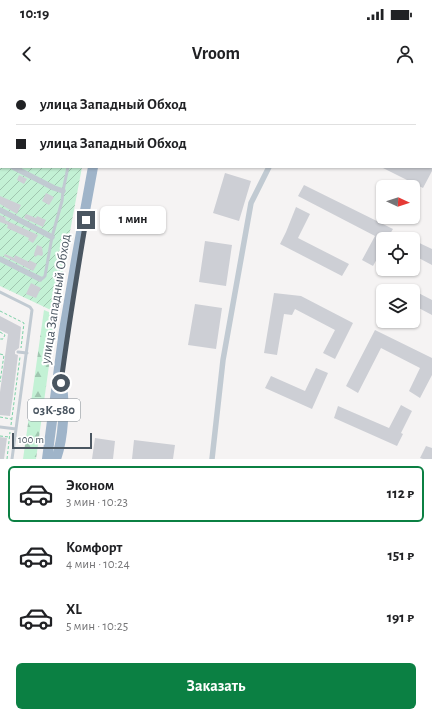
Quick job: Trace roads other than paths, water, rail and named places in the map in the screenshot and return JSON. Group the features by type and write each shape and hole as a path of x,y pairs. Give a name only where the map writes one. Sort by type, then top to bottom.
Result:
{"highway":[{"name":"улица Западный Обход","path":"47,459 64,330 93,168"},
{"name":"улица Западный Обход","path":"52,459 64,357 79,260 97,168"},
{"path":"56,459 61,437 63,413 61,383"}],"street":[{"path":"15,168 63,191"},
{"path":"212,459 223,360 251,203 268,168"},
{"path":"0,210 52,237"},
{"path":"0,259 40,279"}],"lane":[{"path":"40,279 45,276 52,237 62,202 68,168"},
{"path":"0,292 32,308 33,314 12,459"},
{"path":"20,352 27,353"},
{"path":"0,428 16,430"}]}
